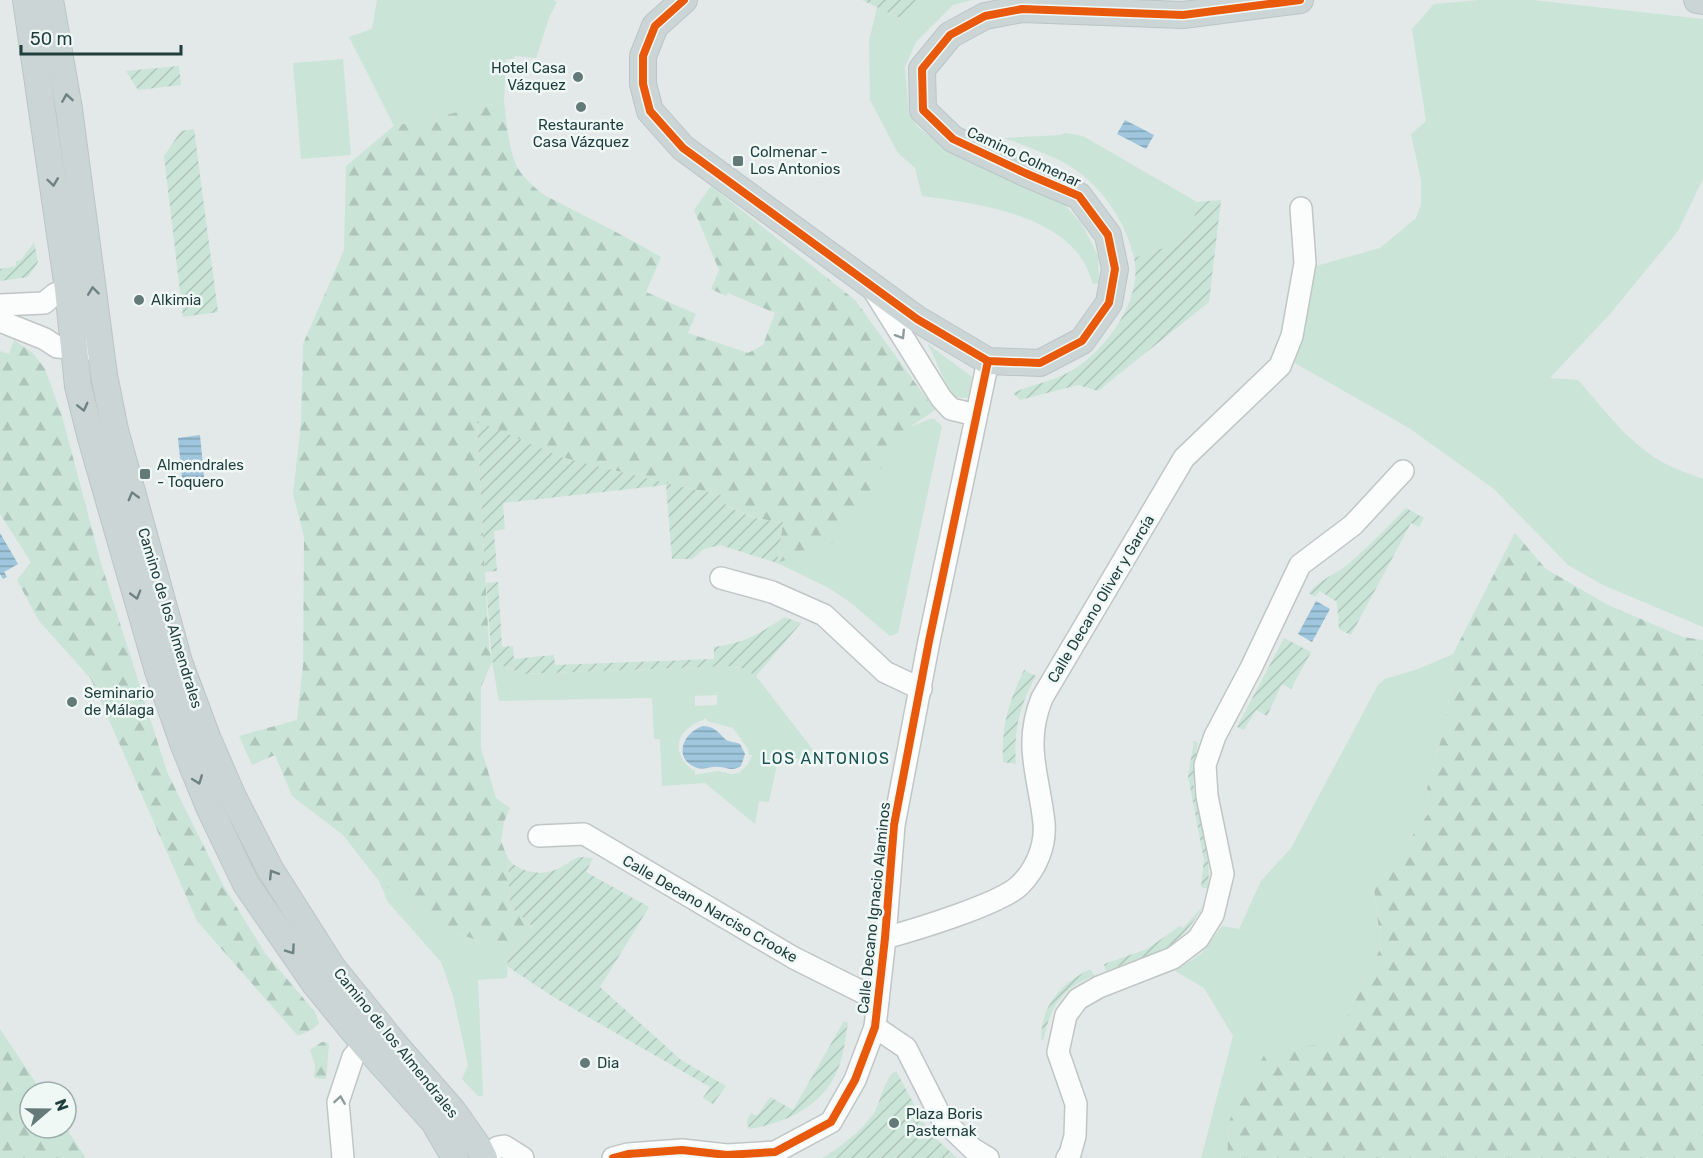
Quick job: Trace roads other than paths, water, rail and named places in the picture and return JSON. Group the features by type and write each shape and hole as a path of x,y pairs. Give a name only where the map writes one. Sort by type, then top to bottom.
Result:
{"main road":[{"name":"Camino de los Almendrales","path":"26,0 68,289 78,386 158,671 183,743 209,807 246,884 315,984 364,1044 435,1122 455,1158"},
{"name":"Camino de los Almendrales","path":"50,0 69,109 101,349 115,430 179,662 207,737 233,797 270,869 332,967 453,1112 483,1157"},
{"name":"Camino Colmenar","path":"684,0 655,26 643,56 643,84 650,111 683,148 917,319 988,360 1040,363 1082,341 1109,303 1115,269 1108,235 1079,196 953,138 923,110 922,69 950,35 985,16 1022,9 1183,15 1300,0"},
{"path":"1697,0 1703,0"}],"street":[{"name":"Calle Decano Oliver y García","path":"885,938 909,932 1000,898 1020,886 1040,858 1044,825 1034,767 1032,745 1034,717 1042,698 1184,458 1280,366 1292,336 1305,263 1301,208"},
{"path":"870,285 941,398 951,409 976,415"},
{"path":"0,304 44,303 55,294 68,289"},
{"path":"44,303 40,321 45,339"},
{"path":"0,321 45,339 57,347 73,350 101,349"},
{"name":"Calle Decano Ignacio Alaminos","path":"613,1158 682,1150 728,1155 775,1152 831,1122 855,1080 874,1027 885,938 894,825 988,360"},
{"path":"1066,1158 1070,1154 1075,1136 1076,1104 1058,1052 1066,1015 1078,999 1099,987 1173,958 1198,939 1213,915 1223,874 1207,796 1205,765 1215,736 1251,668 1300,565 1353,525 1403,471"},
{"path":"721,578 772,592 824,615 885,672 921,689"},
{"name":"Calle Decano Narciso Crooke","path":"539,836 584,834 794,958 878,1000"},
{"path":"874,1027 906,1048 942,1119 973,1149 988,1158"},
{"path":"344,1158 338,1102 353,1057 364,1044"},
{"path":"483,1157 498,1147 504,1146 523,1158"}],"water":[{"path":"1125,120 1154,135 1146,149 1117,134"},
{"path":"200,435 205,486 183,488 178,438"},
{"path":"0,533 18,564 4,572 7,577 3,579 0,574"},
{"path":"1316,601 1330,609 1312,642 1298,634"},
{"path":"703,726 713,728 726,740 740,744 745,754 741,766 732,769 716,767 701,769 688,763 684,758 683,745 690,734"}],"place":[{"name":"Hotel Casa Vázquez","path":"578,77"},
{"name":"Restaurante Casa Vázquez","path":"581,107"},
{"name":"Colmenar - Los Antonios","path":"738,161"},
{"name":"Alkimia","path":"139,300"},
{"name":"Almendrales - Toquero","path":"145,474"},
{"name":"Seminario de Málaga","path":"72,702"},
{"name":"Dia","path":"585,1063"},
{"name":"Plaza Boris Pasternak","path":"894,1123"}],"district":[{"name":"LOS ANTONIOS","path":"826,758"}]}
